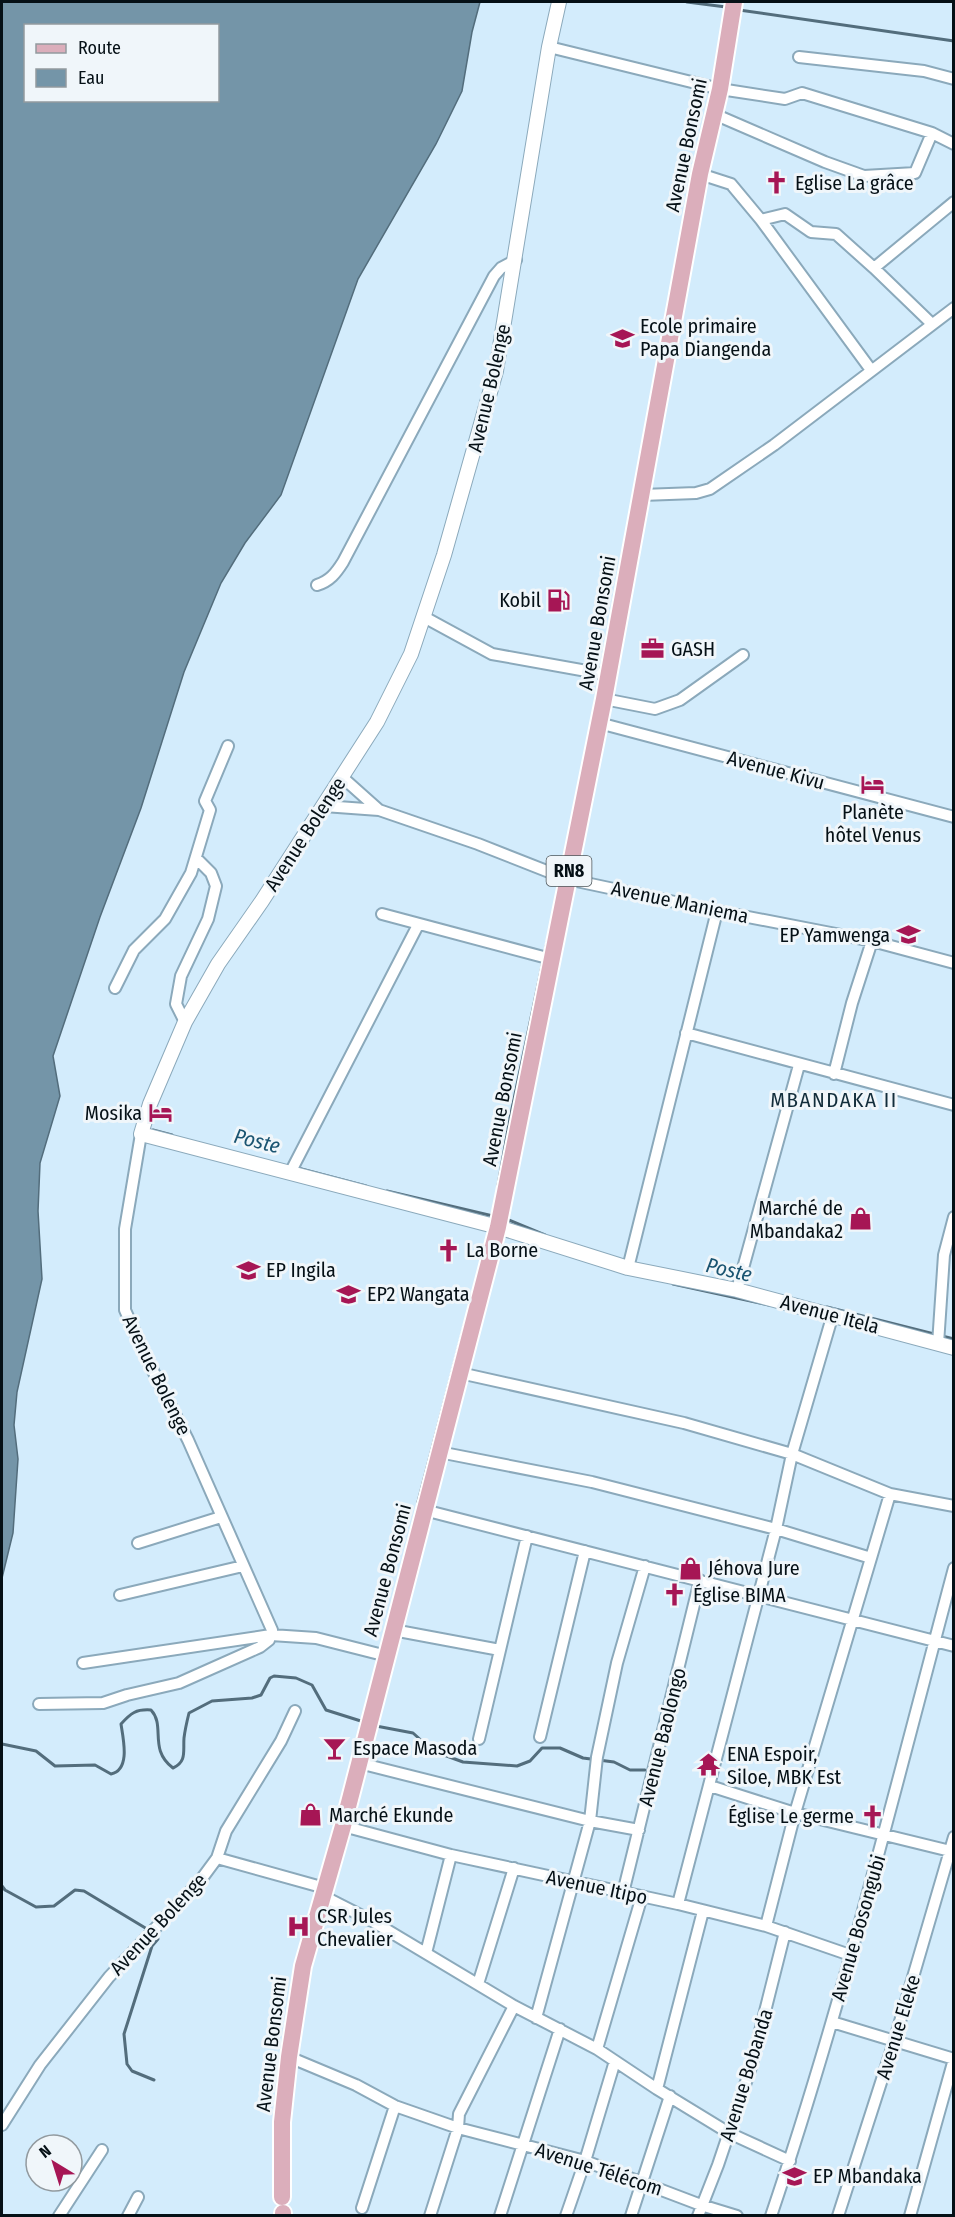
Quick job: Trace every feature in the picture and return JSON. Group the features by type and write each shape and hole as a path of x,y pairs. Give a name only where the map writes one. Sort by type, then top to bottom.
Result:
{"main road":[{"name":"Avenue Bonsomi","path":"283,2208 282,2122 303,1966 359,1763 498,1227 550,959 609,675 700,174 720,89 734,2"}],"street":[{"name":"Avenue Bolenge","path":"271,1635 272,1630 188,1440 125,1310 125,1229 141,1134 150,1104 185,1022 218,964 324,806 377,722 396,689 411,654 424,617 496,371 516,260 549,47 559,2"},
{"path":"549,47 720,89 785,99 802,93 932,133 954,144"},
{"path":"799,57 924,71 954,79"},
{"path":"714,114 825,162 864,176 915,173 932,133"},
{"path":"700,174 731,184 762,220 871,370"},
{"path":"874,268 954,202"},
{"path":"762,220 785,214 811,232 836,234 932,324"},
{"path":"317,585 326,582 344,562 494,276 501,268 516,260"},
{"path":"642,495 696,493 710,489 774,445 954,308"},
{"path":"424,617 492,654 609,675"},
{"path":"604,699 655,709 680,700 743,655"},
{"name":"Avenue Kivu","path":"599,723 954,817"},
{"path":"115,988 134,950 165,919 191,873 210,810 205,801 228,746"},
{"path":"342,777 379,810"},
{"path":"324,806 379,810"},
{"name":"Avenue Maniema","path":"379,810 478,844 567,879 717,911 872,940 954,963"},
{"path":"185,1022 176,1004 181,976 208,919 216,886 211,873 196,858"},
{"path":"628,1268 717,911"},
{"path":"382,914 550,959"},
{"path":"290,1173 418,925"},
{"path":"834,1074 872,940"},
{"path":"686,1033 954,1105"},
{"path":"737,1290 799,1065"},
{"name":"Avenue Itela","path":"141,1134 498,1227 628,1268 737,1290 954,1348"},
{"path":"938,1344 944,1256 954,1217"},
{"path":"678,1904 776,1530 792,1454 833,1314"},
{"path":"460,1373 684,1422 792,1454 890,1494 954,1506"},
{"path":"439,1452 592,1482 776,1530 871,1558"},
{"path":"766,1926 795,1813 890,1494"},
{"path":"424,1510 954,1646"},
{"path":"138,1543 221,1517"},
{"path":"479,1739 527,1536"},
{"path":"540,1737 585,1551"},
{"path":"120,1595 243,1566"},
{"path":"536,2018 590,1821 597,1757 615,1674 645,1566"},
{"name":"Avenue Bosongubi","path":"771,2216 832,2022 954,1568"},
{"name":"Avenue Baolongo","path":"623,1893 700,1580"},
{"path":"393,1630 500,1650"},
{"path":"39,1704 103,1703 179,1683 260,1647 269,1640 271,1635"},
{"path":"83,1663 271,1635 316,1638 387,1656"},
{"name":"Avenue Bolenge","path":"2,2125 47,2056 109,1977 200,1881 217,1858 226,1831 281,1741 295,1711"},
{"path":"359,1763 590,1821 639,1830"},
{"path":"710,1786 795,1813 952,1851"},
{"name":"Avenue Itipo","path":"342,1826 451,1855 678,1904 766,1926 850,1955"},
{"name":"Avenue Eleke","path":"838,2216 894,2042 952,1851 954,1837"},
{"path":"426,1953 451,1855"},
{"path":"217,1858 324,1892 514,2006 597,2049 729,2133 790,2161"},
{"path":"478,1984 514,1869"},
{"path":"597,2049 642,1896"},
{"path":"657,2089 703,1911"},
{"name":"Avenue Bobanda","path":"700,2210 751,2067 785,1932"},
{"path":"430,2216 458,2128 459,2114 514,2006"},
{"path":"832,2022 954,2059 910,2216"},
{"path":"500,2216 560,2029"},
{"name":"Avenue Télécom","path":"289,2057 356,2085 395,2106 458,2128 585,2161 643,2181 700,2210 737,2216"},
{"path":"566,2216 615,2061"},
{"path":"631,2216 670,2096"},
{"path":"362,2208 395,2106"},
{"path":"59,2216 102,2150"},
{"path":"128,2216 138,2197"}],"water":[{"path":"2,2 480,2 472,32 462,91 436,144 358,279 281,495 245,543 221,583 184,672 141,808 100,917 53,1056 60,1096 40,1163 38,1211 42,1279 17,1392 14,1425 18,1459 13,1533 2,1578"}],"waterway":[{"path":"687,2 726,7"},
{"path":"739,10 954,41"},
{"path":"498,1185 547,942"},
{"name":"Poste","path":"153,1130 172,1135"},
{"name":"Poste","path":"294,1167 366,1186"},
{"name":"Poste","path":"387,1191 493,1216"},
{"name":"Poste","path":"504,1218 545,1235"},
{"path":"673,1284 769,1305"},
{"name":"Poste","path":"827,1307 954,1339"},
{"path":"418,1502 465,1323"},
{"path":"2,1744 36,1751 55,1766 95,1765 111,1774 117,1771 123,1760 124,1745 121,1724 134,1712 151,1710 157,1723 161,1753 165,1761 173,1768 182,1759 189,1713 212,1701 252,1698 261,1695 270,1678 274,1676 296,1678 312,1685 326,1710 364,1722"},
{"path":"376,1726 413,1733 433,1751 463,1762 517,1766 530,1761 542,1748 560,1748 583,1758 614,1762 630,1770 645,1770"},
{"path":"2,1886 5,1890 36,1907 54,1906 75,1890 84,1891 157,1935 158,1939 152,1946 124,2034 127,2064 132,2071 154,2080"}],"place":[{"name":"Eglise La grâce","path":"777,183"},
{"name":"Ecole primaire Papa Diangenda","path":"622,338"},
{"name":"Kobil","path":"559,600"},
{"name":"GASH","path":"653,649"},
{"name":"Planète hôtel Venus","path":"873,784"},
{"name":"EP Yamwenga","path":"908,935"},
{"name":"Mosika","path":"160,1113"},
{"name":"Marché de Mbandaka2","path":"861,1219"},
{"name":"La Borne","path":"448,1250"},
{"name":"EP Ingila","path":"248,1270"},
{"name":"EP2 Wangata","path":"349,1294"},
{"name":"Jéhova Jure","path":"690,1568"},
{"name":"Église BIMA","path":"675,1595"},
{"name":"Espace Masoda","path":"335,1748"},
{"name":"ENA Espoir, Siloe, MBK Est","path":"709,1765"},
{"name":"Marché Ekunde","path":"311,1815"},
{"name":"Église Le germe","path":"872,1816"},
{"name":"CSR Jules Chevalier","path":"299,1927"},
{"name":"EP Mbandaka","path":"795,2176"}],"district":[{"name":"MBANDAKA II","path":"834,1100"}]}
